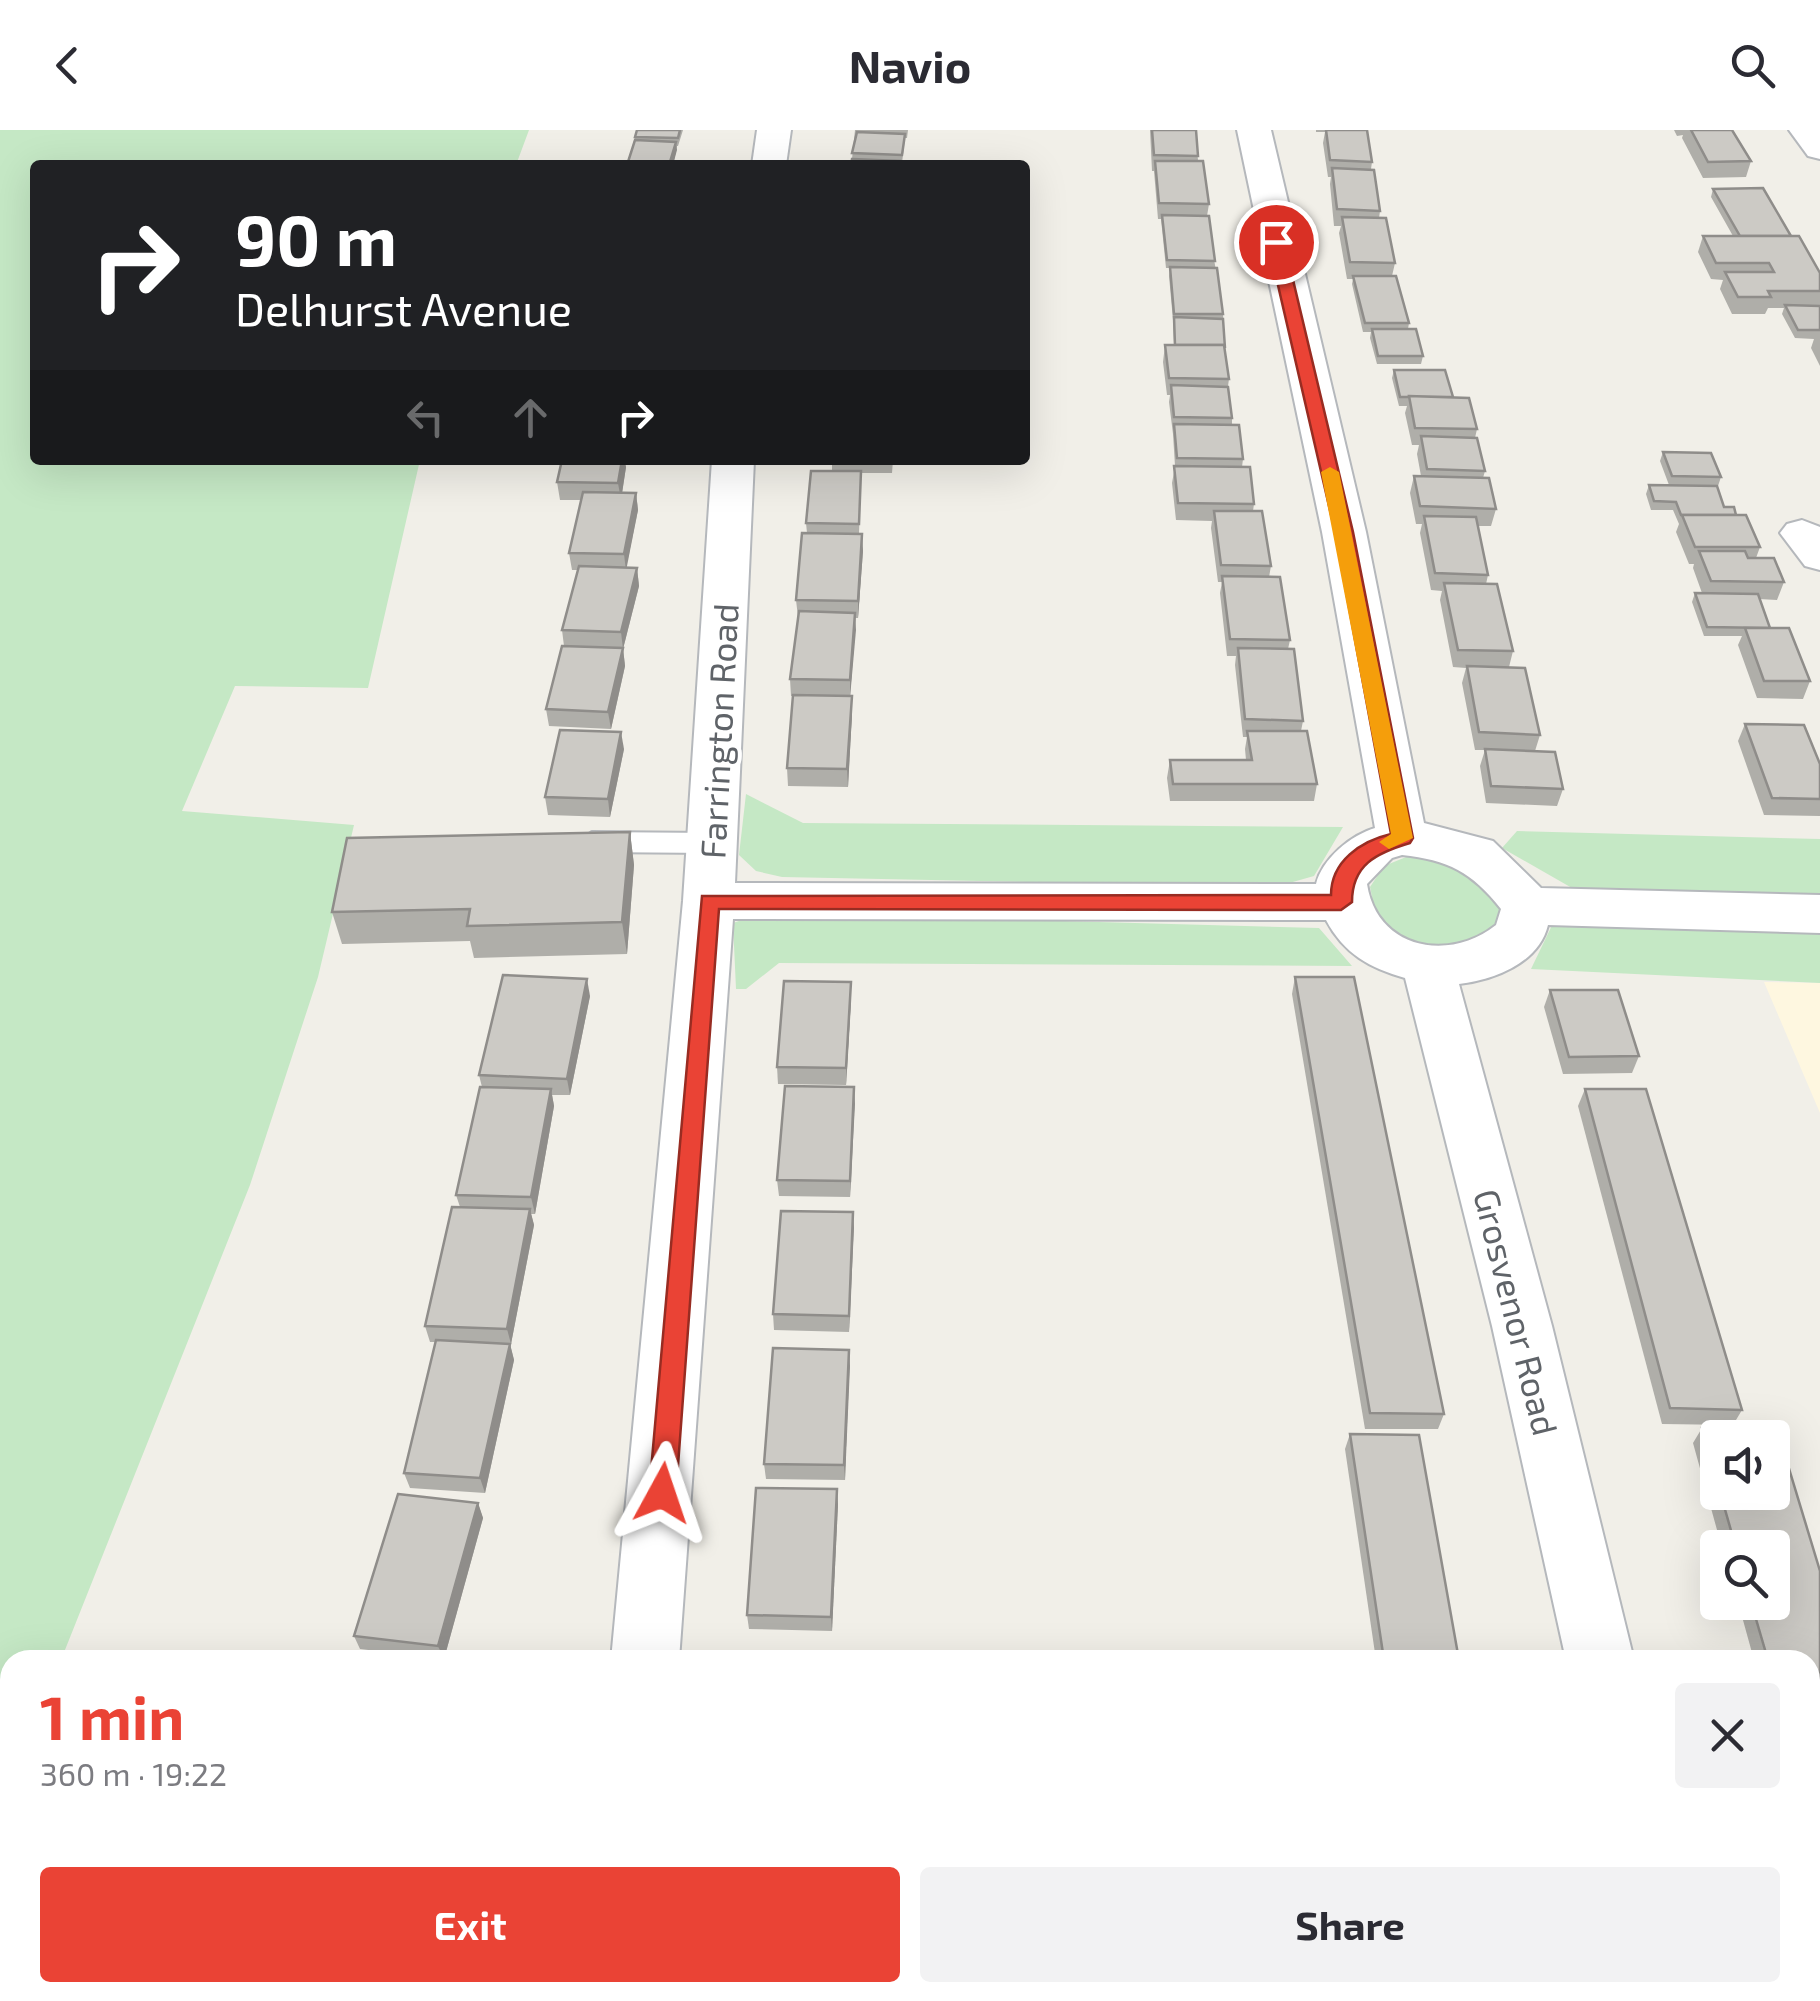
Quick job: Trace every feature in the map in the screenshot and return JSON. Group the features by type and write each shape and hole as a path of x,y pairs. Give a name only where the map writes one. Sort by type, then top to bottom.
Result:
{"street":[{"path":"770,160 774,130"},
{"path":"1254,130 1259,170 1344,532 1402,838"},
{"path":"1806,130 1820,149"},
{"name":"Farrington Road","path":"646,1650 666,1460 709,901 733,465"},
{"path":"1402,838 1453,843 1493,862 1527,906 1520,934 1498,952 1476,962 1428,966 1384,952 1349,922 1341,902 1342,880 1374,846 1402,838"},
{"path":"709,901 1341,902"},
{"path":"1527,906 1820,914"},
{"name":"Grosvenor Road","path":"1428,966 1522,1326 1598,1650"}],"lane":[{"path":"556,842 713,843"}],"shaded area":[{"path":"1764,982 1820,983 1820,1113"}],"green space":[{"path":"0,130 529,130 518,160 30,160 30,465 419,465 368,688 235,686 182,811 354,825 318,977 250,1185 65,1650 0,1650"},
{"path":"746,794 803,823 1343,827 1314,876 1275,887 782,877 756,871 739,855"},
{"path":"1517,831 1820,839 1820,895 1572,888 1502,848"},
{"path":"1411,855 1444,855 1497,889 1503,913 1493,932 1478,942 1446,947 1411,941 1384,923 1374,909 1370,887 1384,866"},
{"path":"763,913 1319,928 1352,966 779,963 746,989 736,989 733,923"},
{"path":"1555,919 1820,926 1820,983 1531,969"}],"building":[{"path":"637,130 680,130 678,138 635,137"},
{"path":"1152,130 1196,130 1198,156 1154,155"},
{"path":"1326,130 1367,130 1372,162 1330,160"},
{"path":"1691,130 1732,130 1751,161 1708,162"},
{"path":"857,132 905,134 902,155 852,153"},
{"path":"635,140 676,142 671,160 629,160"},
{"path":"1155,161 1203,161 1209,204 1159,203"},
{"path":"1332,168 1374,170 1380,211 1337,209"},
{"path":"1763,188 1791,236 1740,236 1713,189"},
{"path":"1162,215 1209,216 1215,261 1167,260"},
{"path":"1342,217 1386,218 1395,263 1350,262"},
{"path":"1703,236 1799,236 1820,273 1820,291 1768,291 1771,297 1738,297 1725,272 1774,272 1769,263 1716,263"},
{"path":"1170,267 1217,268 1223,314 1174,314"},
{"path":"1353,276 1396,276 1409,323 1365,323"},
{"path":"1785,305 1820,306 1820,330 1798,330"},
{"path":"1174,317 1223,319 1225,348 1175,345"},
{"path":"1372,329 1416,329 1423,356 1378,356"},
{"path":"1165,345 1224,345 1229,379 1169,378"},
{"path":"1394,370 1445,370 1453,397 1400,397"},
{"path":"1171,385 1228,387 1232,418 1174,417"},
{"path":"1409,396 1469,398 1477,429 1415,428"},
{"path":"1174,424 1239,425 1243,459 1177,458"},
{"path":"1421,436 1477,438 1485,471 1427,469"},
{"path":"1663,452 1711,453 1721,477 1672,476"},
{"path":"561,465 621,465 618,483 557,482"},
{"path":"1174,466 1250,467 1254,504 1178,503"},
{"path":"811,471 861,471 859,524 806,523"},
{"path":"1414,476 1489,478 1496,509 1420,506"},
{"path":"1649,485 1717,486 1724,507 1734,507 1736,515 1681,515 1676,502 1654,501"},
{"path":"583,492 636,493 624,554 569,553"},
{"path":"1214,511 1262,511 1271,566 1221,565"},
{"path":"1682,515 1746,515 1760,547 1695,547"},
{"path":"1424,516 1476,517 1488,575 1435,573"},
{"path":"802,533 862,534 858,601 796,600"},
{"path":"1699,551 1745,551 1748,558 1774,558 1784,582 1711,581"},
{"path":"579,566 637,568 621,632 562,630"},
{"path":"1222,576 1280,577 1290,640 1230,639"},
{"path":"1444,583 1497,584 1513,651 1458,650"},
{"path":"1695,593 1758,594 1770,628 1707,627"},
{"path":"799,611 855,613 850,680 790,679"},
{"path":"1745,628 1789,628 1810,681 1764,681"},
{"path":"562,646 623,648 608,712 546,709"},
{"path":"1238,648 1294,649 1303,721 1245,719"},
{"path":"1467,666 1525,668 1540,735 1479,732"},
{"path":"793,695 852,696 847,769 787,768"},
{"path":"1745,724 1804,725 1820,764 1820,799 1772,798"},
{"path":"560,730 621,732 608,799 545,797"},
{"path":"1247,731 1307,731 1317,784 1173,784 1170,760 1252,760"},
{"path":"1485,749 1555,752 1563,789 1491,786"},
{"path":"630,832 622,922 467,926 470,909 332,912 347,838"},
{"path":"503,975 587,979 567,1079 479,1075"},
{"path":"1295,977 1354,977 1444,1414 1370,1413"},
{"path":"784,981 851,982 846,1068 777,1067"},
{"path":"1550,990 1618,990 1639,1056 1569,1057"},
{"path":"785,1086 854,1087 850,1181 777,1180"},
{"path":"480,1087 551,1089 531,1197 456,1195"},
{"path":"1585,1089 1646,1089 1742,1410 1670,1408"},
{"path":"452,1207 530,1209 507,1329 425,1326"},
{"path":"781,1211 853,1212 849,1316 773,1314"},
{"path":"436,1340 510,1344 480,1478 404,1473"},
{"path":"773,1348 849,1350 844,1465 764,1464"},
{"path":"1350,1434 1419,1435 1457,1650 1382,1650"},
{"path":"1790,1472 1820,1571 1820,1650 1765,1650 1756,1620 1790,1620 1790,1530 1731,1530 1725,1510 1790,1510"},
{"path":"756,1488 837,1489 831,1617 747,1615"},
{"path":"398,1494 478,1503 438,1646 354,1636"}],"slow traffic":[{"path":"1330,472 1402,838 1389,842"}],"route":[{"path":"662,1493 709,901 1341,902 1342,880 1352,865 1374,846 1402,838 1344,532 1276,242"}]}
